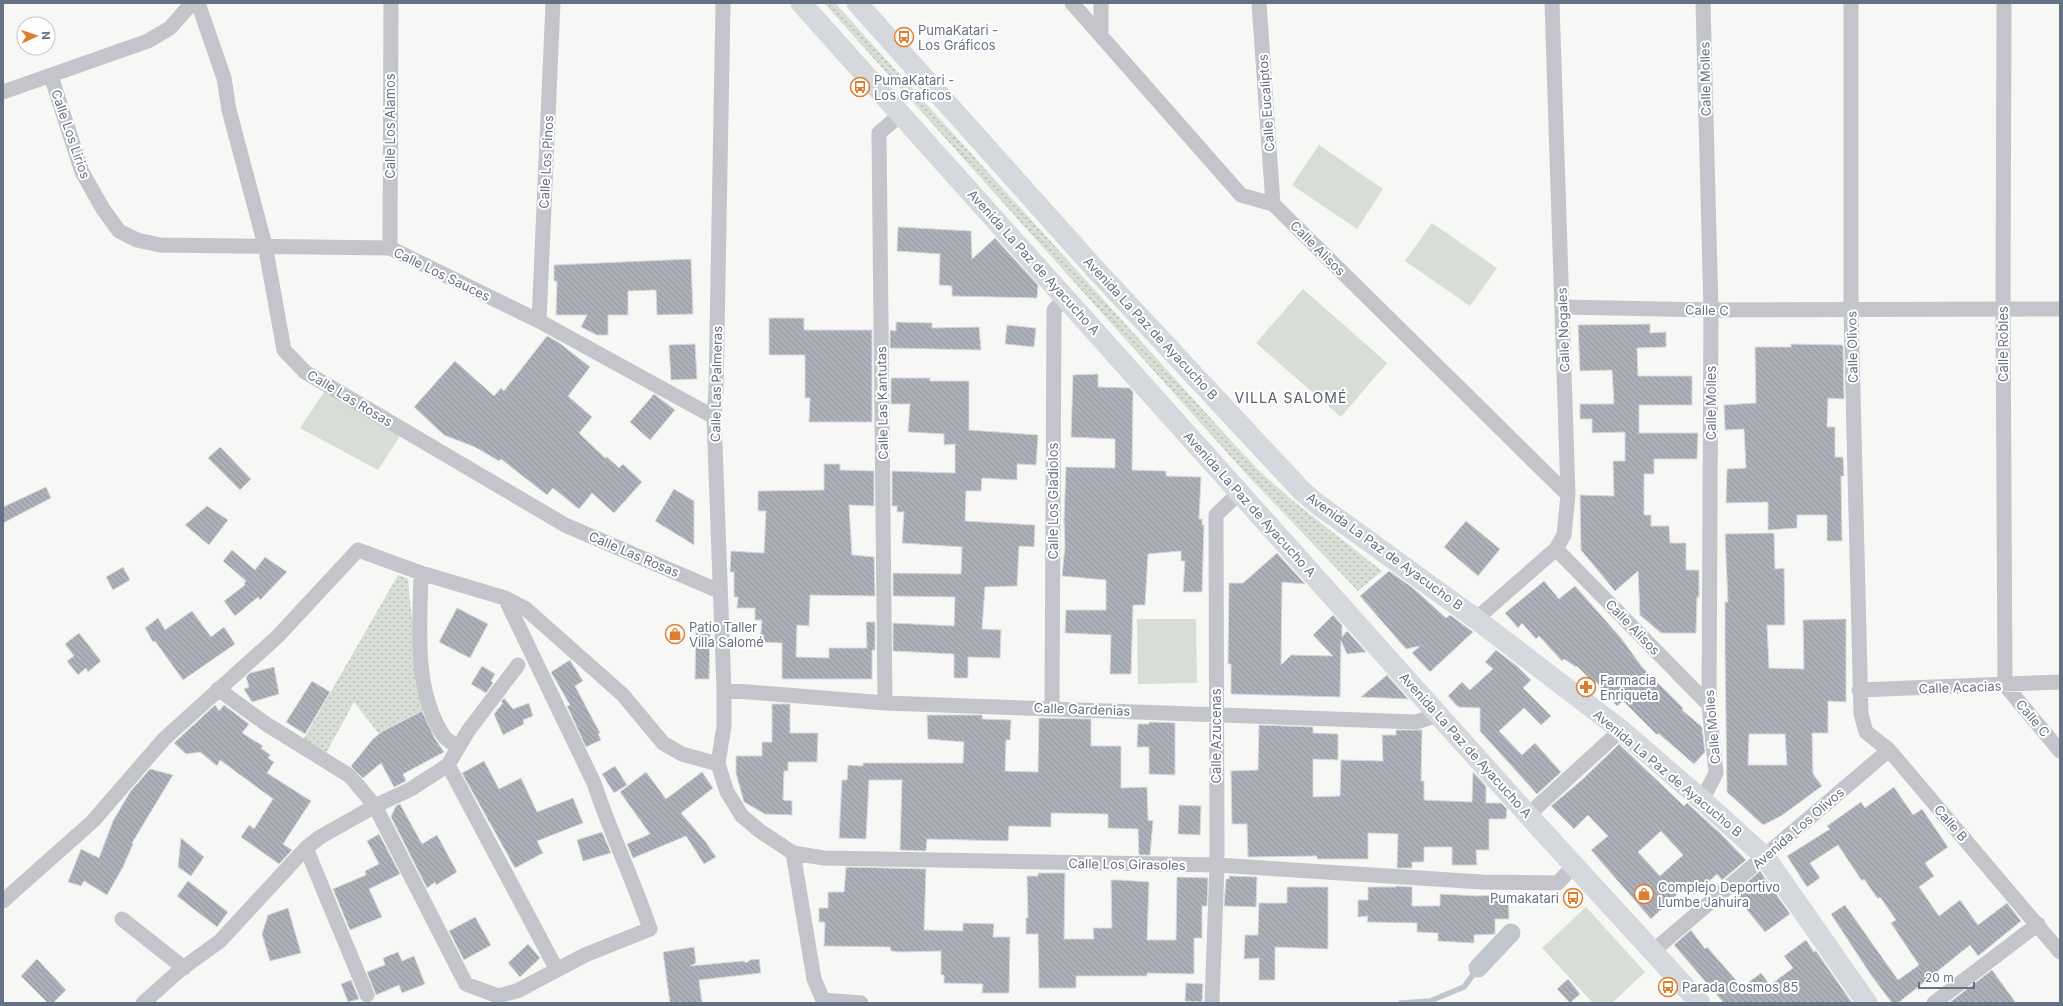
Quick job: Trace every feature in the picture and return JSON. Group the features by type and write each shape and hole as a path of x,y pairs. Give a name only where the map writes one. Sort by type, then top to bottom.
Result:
{"main road":[{"name":"Avenida La Paz de Ayacucho A","path":"801,3 1438,715 1700,1003"},
{"name":"Avenida La Paz de Ayacucho B","path":"857,3 1096,270 1302,490 1316,503 1476,619 1621,730 1765,857 1867,1003"}],"street":[{"path":"3,92 148,41 170,28 192,3"},
{"name":"Calle Las Rosas","path":"198,3 224,78 229,110 265,245 284,350 305,372 565,525 719,591"},
{"name":"Calle Los Alamos","path":"390,248 391,3"},
{"name":"Calle Los Pinos","path":"539,321 553,3"},
{"name":"Calle Las Palmeras","path":"718,764 724,726 724,690 719,591 714,417 716,390 723,3"},
{"name":"Calle Alisos","path":"1072,3 1101,34 1241,195 1273,204 1568,495"},
{"path":"1101,3 1101,34"},
{"name":"Calle Eucaliptos","path":"1259,3 1273,204"},
{"name":"Calle Nogales","path":"1476,619 1556,549 1564,535 1568,495 1552,3"},
{"name":"Calle Molles","path":"1702,800 1716,773 1709,705 1711,310 1703,3"},
{"name":"Calle Olivos","path":"1851,3 1851,311 1859,690"},
{"name":"Calle Robles","path":"2004,3 2003,310 2005,685"},
{"name":"Calle Los Lirios","path":"51,76 82,172 103,209 118,231"},
{"name":"Calle Las Kantutas","path":"885,703 879,133 901,114"},
{"name":"Calle Los Sauces","path":"118,231 137,240 160,245 265,245 390,248 539,321 714,417"},
{"name":"Calle Los Gladiolos","path":"1052,708 1054,310 1066,298"},
{"name":"Calle C","path":"1562,307 1851,311 2060,309"},
{"name":"Calle Azucenas","path":"1212,996 1217,865 1215,714 1216,515 1240,492"},
{"name":"Calle Alisos","path":"1556,549 1709,705"},
{"path":"3,901 93,820 164,739 277,637 358,550 421,573 505,598 526,609 623,695 663,743 682,754 718,764"},
{"path":"421,573 420,646 427,697 444,736 457,747"},
{"path":"218,689 266,724 350,776 375,806 466,984 498,996 517,991 585,955 650,929 640,898 603,811 594,783 505,598"},
{"path":"143,1003 184,968 220,941 306,848 320,838 375,806 411,789 448,765 457,747 518,664"},
{"name":"Calle Acacias","path":"1859,690 2060,682"},
{"name":"Calle C","path":"2005,685 2060,751"},
{"name":"Calle Gardenias","path":"724,690 885,703 1416,722 1438,715"},
{"name":"Calle B","path":"1859,690 1861,714 1866,732 1888,750 2038,924 2060,952"},
{"path":"1528,815 1621,730"},
{"name":"Avenida Los Olivos","path":"1653,952 1888,750"},
{"name":"Calle Los Girasoles","path":"718,764 727,792 742,816 760,832 793,853 824,858 1217,865 1482,882 1558,882 1574,865"},
{"path":"448,765 557,970"},
{"path":"306,848 367,995"},
{"path":"793,853 814,980 823,1000 861,1003"},
{"path":"122,919 184,968"},
{"path":"1939,1002 2038,924"}],"shaded area":[{"path":"824,3 835,3 1255,467 1292,500 1382,571 1358,591 1248,476"},
{"path":"1319,145 1383,189 1357,229 1292,185"},
{"path":"1432,223 1497,268 1470,306 1405,261"},
{"path":"1303,289 1387,363 1341,417 1256,343"},
{"path":"324,392 400,436 378,470 300,428"},
{"path":"398,575 408,579 414,642 425,709 383,730 379,734 354,702 326,753 303,740"},
{"path":"1137,619 1196,619 1197,683 1138,684"},
{"path":"1586,907 1645,972 1612,1003 1593,1003 1542,948"}],"building":[{"path":"898,227 971,231 972,259 995,238 1038,285 1037,298 952,296 952,286 939,285 940,254 897,251"},
{"path":"691,259 693,314 657,315 656,290 628,291 628,315 608,315 608,335 597,335 581,327 587,315 556,315 557,281 554,281 554,265"},
{"path":"769,318 804,318 804,330 872,330 872,422 809,422 810,398 805,398 805,355 769,355"},
{"path":"896,322 932,323 932,328 979,327 981,350 890,348 890,330 896,331"},
{"path":"1650,324 1650,333 1666,332 1666,347 1637,348 1638,376 1692,376 1692,405 1639,405 1639,433 1698,433 1697,459 1654,459 1654,474 1644,474 1644,515 1651,515 1651,526 1669,526 1670,543 1686,543 1686,570 1699,570 1699,597 1697,597 1696,633 1661,633 1640,615 1638,571 1615,591 1581,550 1580,495 1614,496 1613,461 1625,461 1625,432 1592,433 1592,419 1580,419 1580,404 1614,404 1612,370 1580,371 1578,325"},
{"path":"1007,325 1036,328 1034,347 1005,344"},
{"path":"547,336 558,342 590,367 568,396 592,417 579,433 605,458 607,457 619,468 623,464 642,482 614,513 592,493 579,509 553,488 547,495 501,459 499,461 475,447 444,435 414,407 455,361 494,396 501,388 504,391"},
{"path":"695,344 697,379 671,380 669,345"},
{"path":"1791,344 1843,345 1844,399 1828,398 1827,427 1835,427 1835,457 1843,457 1844,476 1841,476 1842,541 1827,541 1827,515 1797,515 1797,528 1768,530 1768,502 1726,503 1727,469 1746,468 1744,429 1725,430 1724,405 1756,403 1755,347 1791,347"},
{"path":"1098,374 1098,387 1130,388 1133,392 1132,470 1166,471 1166,476 1201,477 1199,519 1202,519 1202,525 1204,525 1202,592 1183,592 1185,561 1181,561 1181,551 1148,554 1145,605 1133,605 1131,674 1110,674 1111,635 1065,633 1066,610 1106,610 1106,580 1062,576 1065,546 1064,520 1066,467 1115,468 1115,439 1071,437 1073,375"},
{"path":"891,378 930,378 930,381 969,381 969,430 1038,435 1036,465 1017,464 1017,480 982,478 981,491 966,491 965,521 1035,525 1034,547 1019,546 1017,586 985,587 982,629 1001,630 1000,658 968,657 968,678 954,678 954,654 893,651 893,623 954,626 955,597 893,596 893,573 961,574 962,547 902,543 904,512 897,512 897,506 892,506 892,471 955,473 955,444 944,445 944,434 908,432 910,404 891,404"},
{"path":"654,394 675,410 650,440 630,422"},
{"path":"220,447 251,479 240,490 208,458"},
{"path":"824,464 840,464 840,470 874,471 874,506 849,505 852,555 874,557 875,596 810,595 809,626 797,625 796,657 829,658 829,648 867,648 866,622 875,622 875,650 872,650 872,679 782,679 782,643 760,642 762,620 755,620 755,608 737,608 738,597 734,597 734,572 730,572 731,551 764,553 766,511 758,511 758,491 824,490"},
{"path":"46,487 51,498 3,523 3,507"},
{"path":"674,489 694,501 694,545 655,521"},
{"path":"207,506 228,520 209,545 185,525"},
{"path":"1466,521 1500,549 1478,576 1444,547"},
{"path":"1774,533 1775,569 1784,568 1785,625 1767,625 1769,668 1804,669 1803,620 1846,619 1846,702 1828,701 1828,733 1812,733 1813,774 1822,786 1781,816 1763,825 1727,792 1725,602 1728,602 1725,534","holes":["1749,734 1785,734 1787,765 1748,765"]},
{"path":"232,550 255,570 265,557 287,572 260,600 258,597 235,616 224,601 245,585 244,583 246,581 223,561"},
{"path":"1277,553 1305,584 1282,582 1281,665 1291,655 1333,656 1313,635 1333,615 1342,625 1342,637 1347,631 1366,652 1347,654 1341,641 1340,697 1231,694 1231,664 1228,664 1229,583 1243,583"},
{"path":"123,567 130,580 113,590 106,577"},
{"path":"1389,571 1413,588 1446,618 1450,615 1473,632 1430,672 1412,653 1420,646 1406,649 1360,596"},
{"path":"1544,581 1559,599 1575,586 1621,638 1642,667 1683,708 1682,710 1702,727 1705,752 1694,764 1658,733 1657,735 1623,701 1617,706 1596,682 1595,684 1577,666 1576,667 1564,659 1562,661 1539,636 1536,639 1522,623 1518,628 1505,613"},
{"path":"457,608 488,624 470,658 439,642"},
{"path":"192,611 211,637 224,627 235,644 183,680 155,641 153,642 145,628 158,618 165,630"},
{"path":"696,626 710,626 709,679 695,679"},
{"path":"79,633 101,661 88,672 86,668 78,675 67,661 74,656 65,644"},
{"path":"1496,650 1518,667 1531,680 1523,688 1551,716 1541,725 1524,708 1499,731 1522,755 1535,743 1561,772 1537,794 1480,731 1480,708 1458,707 1448,696 1462,682 1470,690 1493,669 1485,662"},
{"path":"570,660 583,681 575,686 600,733 598,734 601,740 586,747 567,706 570,705 551,672"},
{"path":"482,666 495,674 491,681 493,683 486,693 471,684"},
{"path":"274,667 279,694 252,702 244,689 249,687 246,677 250,673"},
{"path":"1387,675 1408,699 1361,697"},
{"path":"312,681 330,692 305,734 286,722"},
{"path":"504,698 513,709 529,703 533,716 523,720 524,724 503,735 494,714 503,703 501,702"},
{"path":"772,704 790,704 790,733 818,733 817,762 788,762 788,771 784,771 783,800 792,801 792,815 765,814 744,802 736,773 736,756 762,756 762,742 772,742"},
{"path":"215,705 219,711 224,705 249,724 242,733 263,746 261,748 270,755 268,758 274,762 267,773 311,801 283,844 292,850 279,864 241,837 249,825 254,829 273,799 220,760 217,766 200,752 186,754 174,743"},
{"path":"422,711 435,739 444,752 403,774 406,781 394,787 381,763 363,778 351,766 373,739 383,731"},
{"path":"927,715 982,715 982,719 1011,720 1010,740 1006,740 1005,771 1038,772 1039,718 1091,719 1091,746 1121,746 1121,788 1147,787 1148,820 1153,821 1150,855 1139,855 1138,829 1108,828 1108,814 1051,813 1051,827 1009,826 1008,841 927,839 926,851 900,850 902,780 869,780 866,839 839,838 842,780 847,780 848,765 863,766 863,763 963,763 964,742 928,739"},
{"path":"1149,722 1175,723 1175,775 1149,774 1149,747 1137,747 1138,724 1149,724"},
{"path":"1259,725 1313,727 1313,733 1338,734 1338,760 1313,759 1313,797 1340,796 1341,760 1383,761 1382,735 1396,735 1396,730 1422,730 1421,781 1424,781 1424,800 1472,802 1473,772 1486,786 1486,803 1501,803 1507,809 1506,819 1489,819 1489,850 1476,850 1477,865 1452,865 1452,847 1424,847 1424,862 1412,862 1412,868 1397,868 1398,834 1368,833 1368,859 1317,859 1317,856 1248,857 1247,824 1232,824 1231,771 1258,770"},
{"path":"1619,744 1684,806 1687,803 1721,834 1746,860 1722,880 1717,874 1694,895 1686,886 1651,919 1591,850 1608,836 1588,815 1574,829 1551,806 1583,779","holes":["1661,831 1683,855 1660,876 1638,852"]},
{"path":"484,761 499,789 521,778 537,812 573,798 583,823 537,841 543,853 515,868 462,773"},
{"path":"615,766 627,785 614,793 602,774"},
{"path":"150,769 173,775 132,843 133,844 123,867 107,895 84,881 81,886 68,882 81,849 99,858 113,821 130,792"},
{"path":"646,772 666,799 702,772 713,788 681,813 705,841 716,857 704,864 686,836 633,858 627,844 650,834 620,792"},
{"path":"1894,787 1913,815 1922,809 1948,847 1925,863 1934,876 1919,887 1939,916 1960,900 1978,925 2007,903 2021,921 1978,956 1970,945 1898,1003 1892,1003 1871,975 1831,914 1845,905 1898,980 1919,965 1891,923 1896,920 1880,897 1878,899 1864,879 1862,881 1838,845 1810,863 1820,878 1807,887 1787,856 1830,829 1827,826 1861,802 1865,808"},
{"path":"400,804 422,844 437,835 457,872 436,885 435,882 427,888 391,817 396,806"},
{"path":"1179,805 1201,806 1200,835 1178,834"},
{"path":"602,832 611,853 583,861 577,840"},
{"path":"379,834 400,874 369,889 382,917 350,930 333,889 366,875 365,871 379,864 367,841"},
{"path":"181,838 204,857 191,876 178,867"},
{"path":"846,867 926,869 924,930 963,931 963,923 994,924 993,937 1010,937 1009,993 982,993 983,984 944,983 944,975 941,975 941,951 900,952 891,951 890,947 824,946 825,922 819,922 819,908 828,908 828,892 844,892"},
{"path":"1760,871 1790,914 1765,932 1734,894"},
{"path":"1038,873 1065,873 1064,939 1094,939 1093,928 1112,928 1111,880 1120,880 1149,882 1147,940 1176,940 1177,877 1208,878 1207,906 1202,906 1202,938 1194,938 1194,974 1147,973 1147,976 1076,976 1076,988 1039,988 1038,934 1026,934 1026,918 1028,918 1027,876 1038,876"},
{"path":"1229,876 1257,877 1256,907 1224,906 1226,879 1229,879"},
{"path":"188,881 228,912 217,927 177,896"},
{"path":"1287,887 1328,887 1328,949 1275,947 1275,980 1259,980 1259,958 1244,959 1245,935 1258,935 1259,903 1287,903"},
{"path":"1368,887 1412,887 1412,906 1440,906 1440,894 1478,896 1508,894 1509,919 1495,919 1495,934 1474,935 1474,943 1438,941 1438,933 1417,932 1417,923 1367,922 1368,916 1358,917 1358,900 1368,900"},
{"path":"288,908 301,953 270,961 262,934 268,915"},
{"path":"475,917 491,945 464,960 449,931"},
{"path":"1691,930 1705,949 1707,947 1742,987 1761,973 1770,985 1793,968 1784,956 1806,940 1814,952 1816,951 1852,1003 1721,1003 1723,1002 1674,945"},
{"path":"528,944 540,958 520,977 508,963"},
{"path":"694,947 696,963 690,966 744,961 746,963 750,960 759,959 761,973 699,980 702,1003 670,1003 663,952"},
{"path":"398,952 402,961 414,956 425,984 402,993 399,985 376,995 367,972 385,965 383,958"},
{"path":"37,959 66,990 53,1003 48,1003 21,976"},
{"path":"1992,970 2016,1003 1949,1003"},
{"path":"1568,979 1580,994 1570,1003 1557,989"},
{"path":"351,980 359,999 348,1002 341,984"},
{"path":"1186,983 1203,984 1202,1002 1185,1001"}],"waterway":[{"path":"1478,968 1511,933"},
{"path":"1401,1003 1430,1001 1464,987 1478,968"}],"place":[{"name":"PumaKatari - Los Gráficos","path":"904,37"},
{"name":"PumaKatari - Los Graficos","path":"860,87"},
{"name":"Patio Taller Villa Salomé","path":"675,634"},
{"name":"Farmacia Enriqueta","path":"1586,687"},
{"name":"Complejo Deportivo Lumbe Jahuira","path":"1644,894"},
{"name":"Pumakatari","path":"1573,898"},
{"name":"Parada Cosmos 85","path":"1668,987"}],"district":[{"name":"VILLA SALOMÉ","path":"1291,397"}]}
